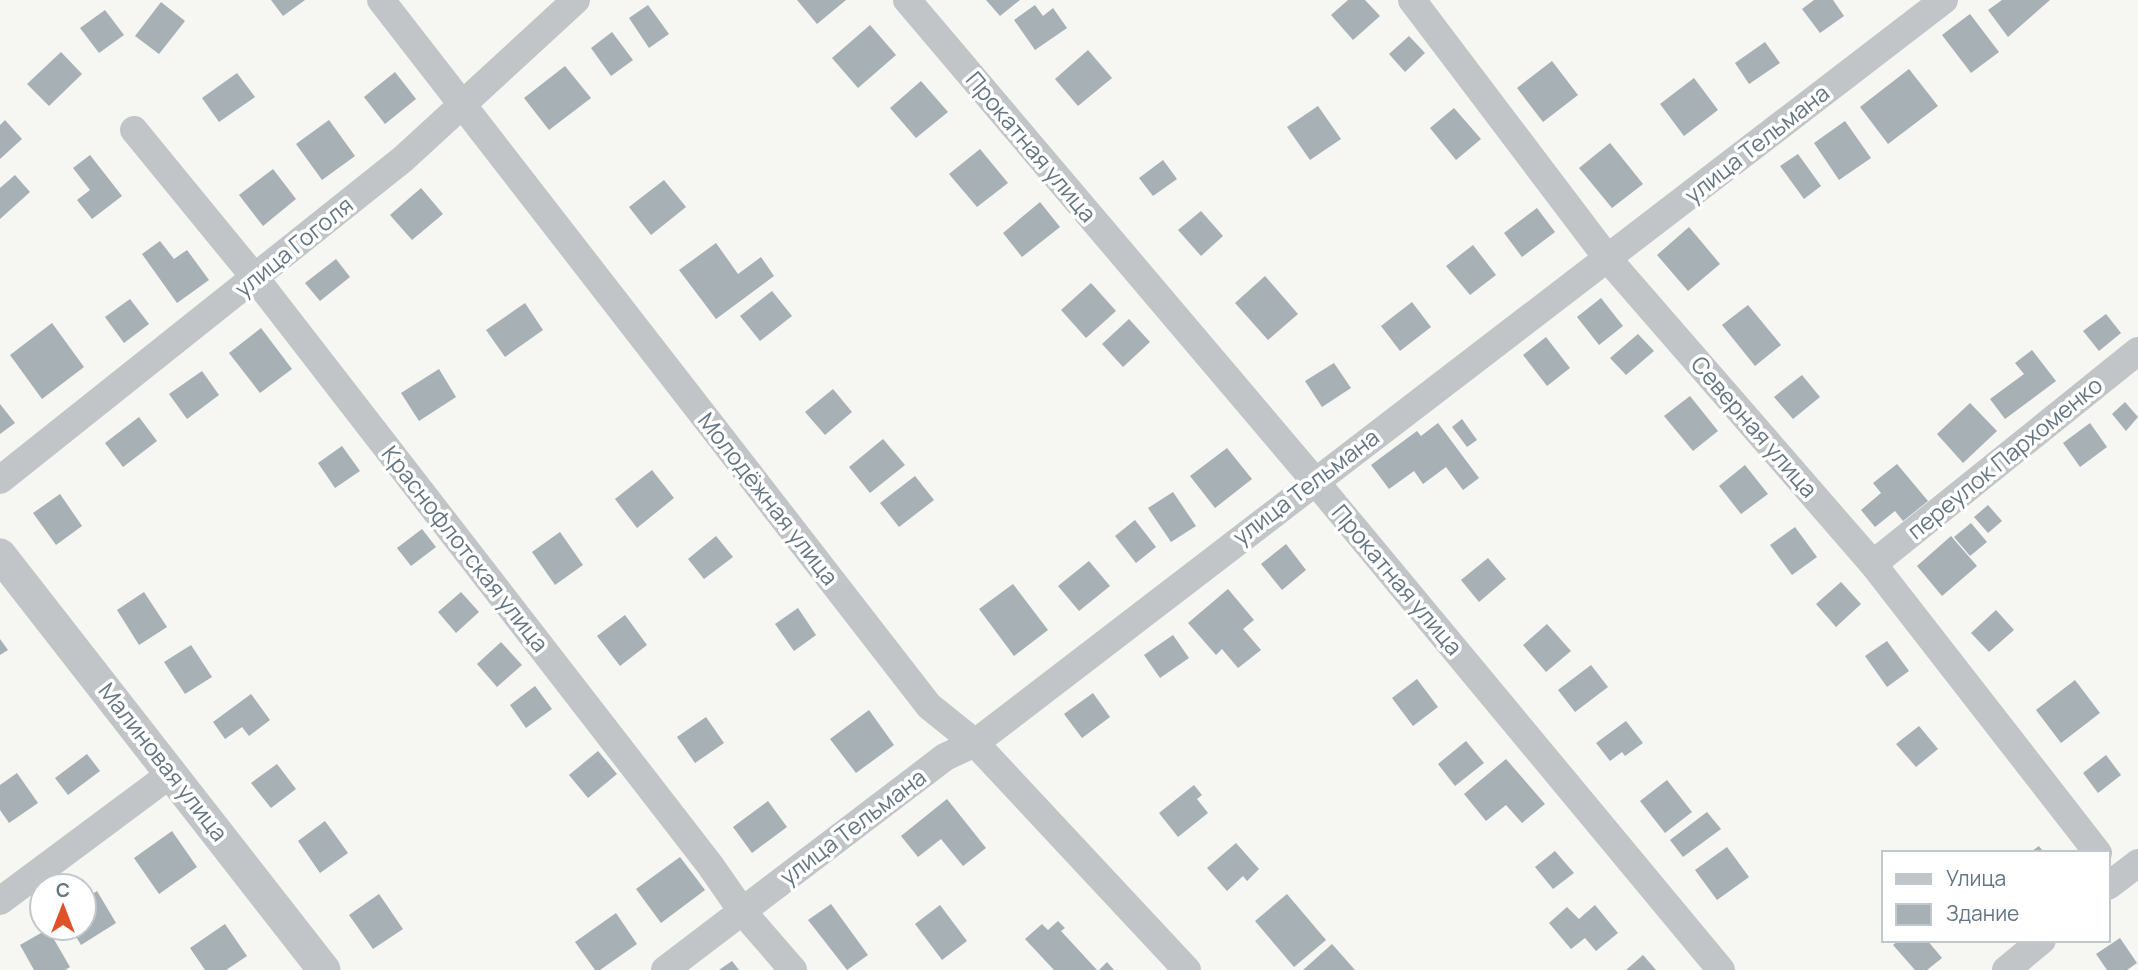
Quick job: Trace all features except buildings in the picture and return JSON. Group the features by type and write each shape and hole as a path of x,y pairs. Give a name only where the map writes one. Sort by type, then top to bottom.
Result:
{"street":[{"name":"Молодёжная улица","path":"382,0 929,706 975,743 1186,970"},
{"name":"улица Гоголя","path":"0,480 256,279 402,159 576,0"},
{"name":"Прокатная улица","path":"907,0 1314,480 1721,970"},
{"name":"Северная улица","path":"1412,0 1608,260 1873,564 2096,851"},
{"name":"улица Тельмана","path":"665,970 945,758 975,743 1314,480 1608,260 1944,0"},
{"name":"Краснофлотская улица","path":"134,130 256,279 710,865 742,911 793,970"},
{"name":"переулок Пархоменко","path":"1873,564 2138,352"},
{"name":"Малиновая улица","path":"0,555 324,970"},
{"path":"0,901 172,773"},
{"path":"2006,970 2040,942"}]}
